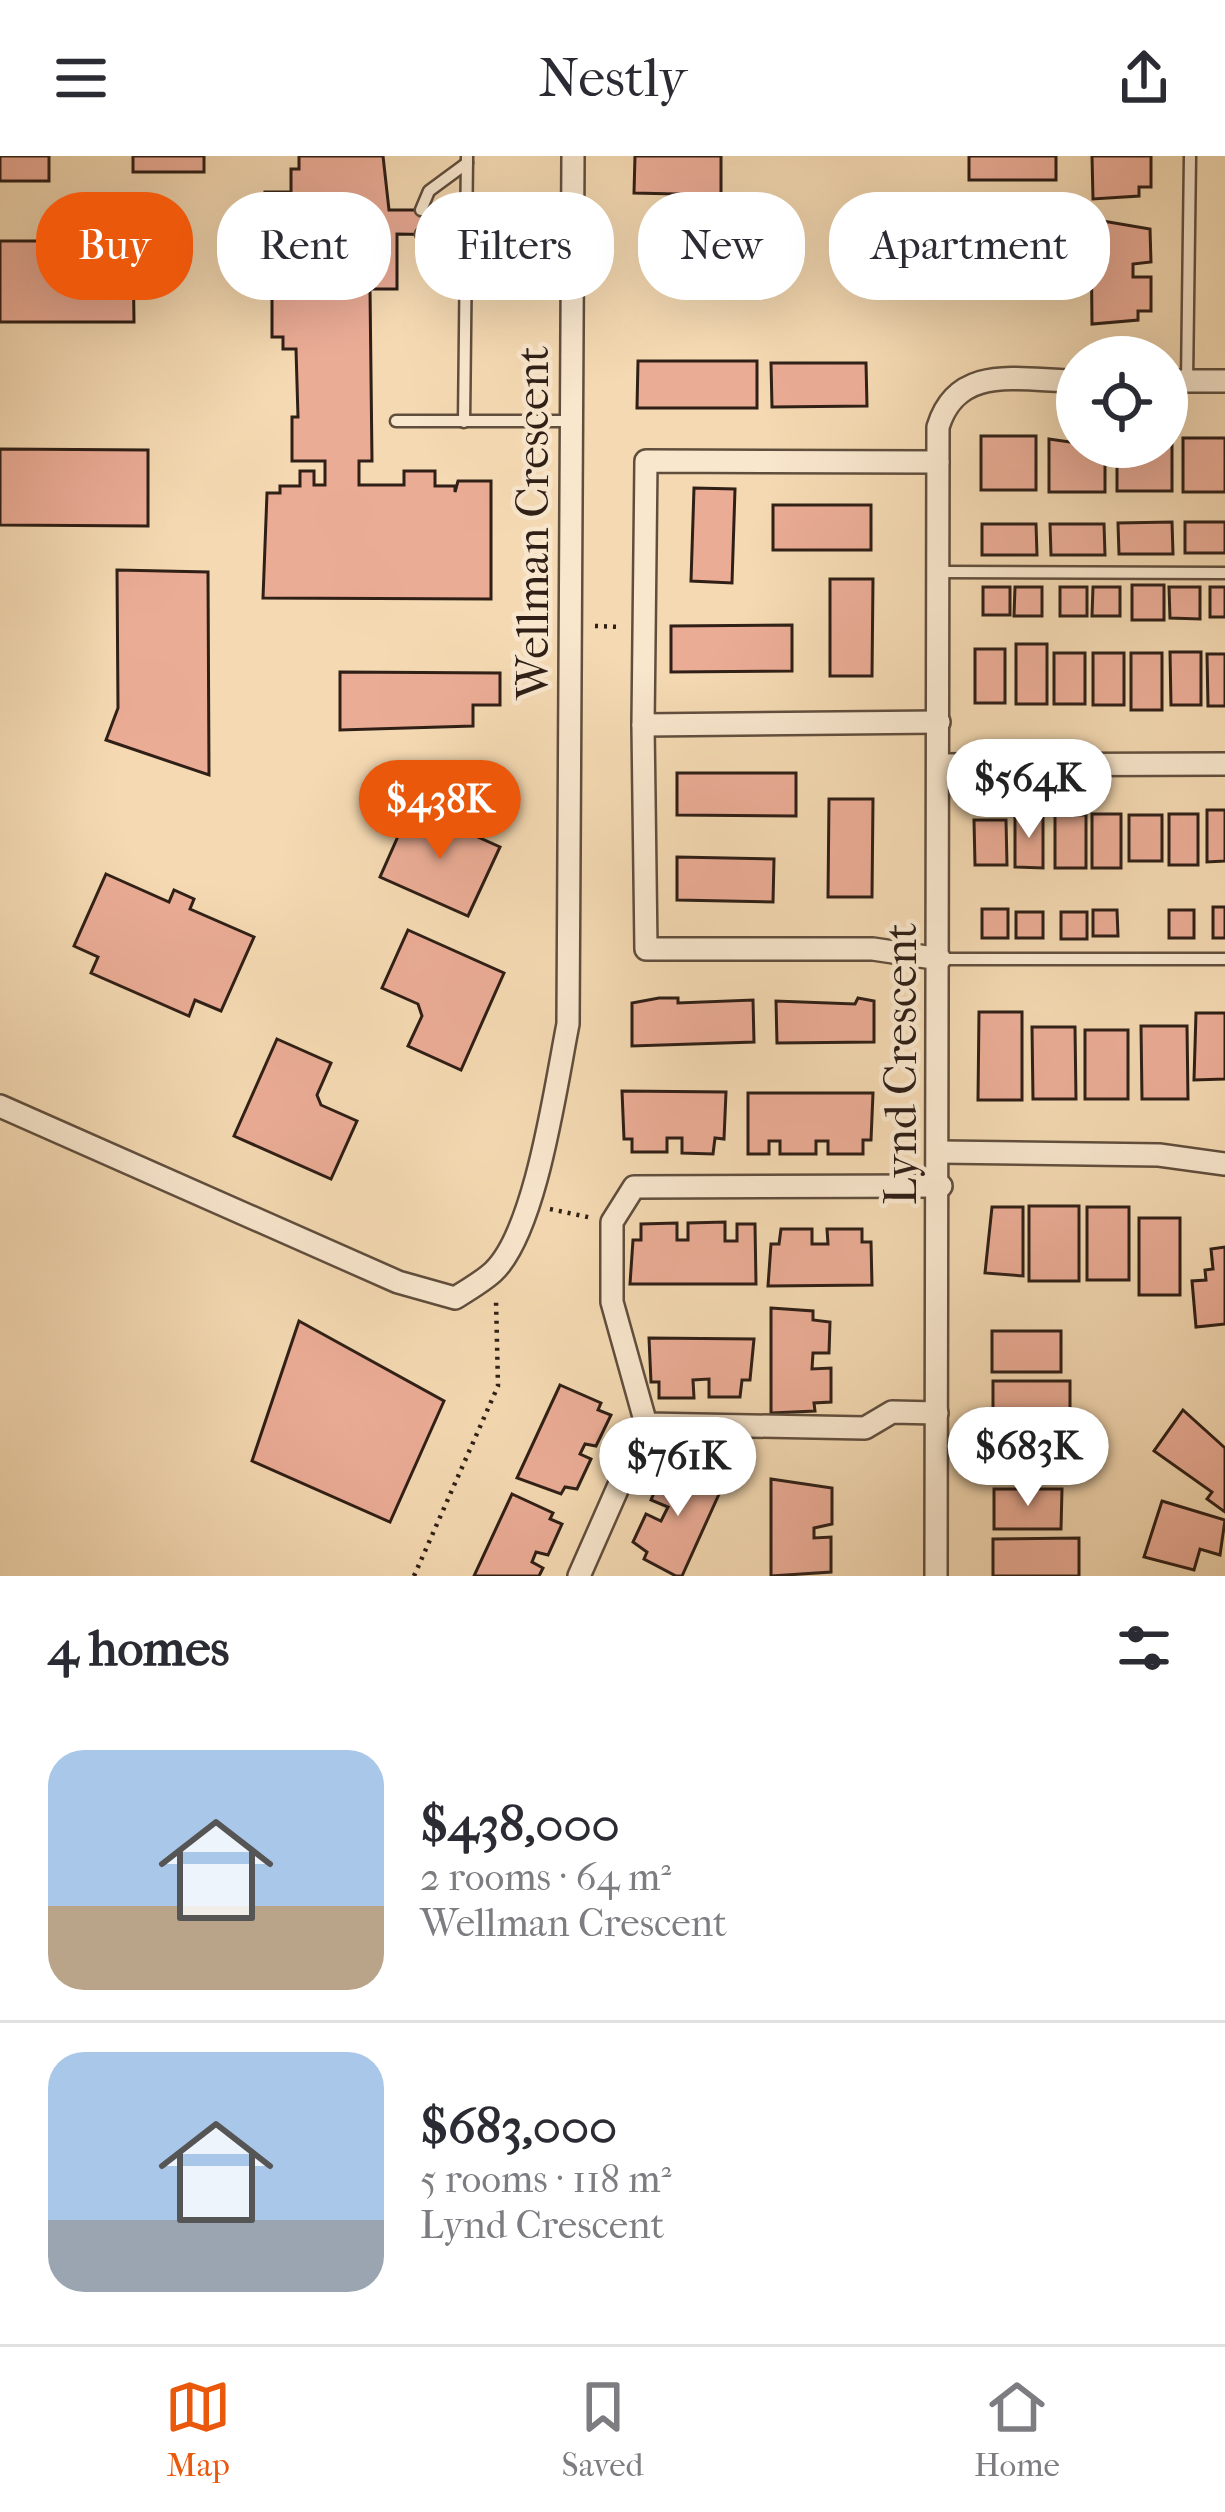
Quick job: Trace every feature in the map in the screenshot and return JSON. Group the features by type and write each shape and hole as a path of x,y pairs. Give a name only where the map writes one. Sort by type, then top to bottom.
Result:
{"street":[{"name":"Wellman Crescent","path":"496,1270 514,1242 527,1203 568,1024 573,156"},
{"name":"Lynd Crescent","path":"936,1576 941,1186 938,427 954,393 992,381 1056,381"},
{"path":"1188,381 1225,381"},
{"path":"938,462 646,461 643,725 646,949 873,949 940,958"},
{"path":"643,725 939,722"},
{"path":"939,765 1225,764"},
{"path":"0,1106 398,1282 455,1298 496,1270"},
{"path":"940,1152 1159,1155 1225,1164"},
{"path":"579,1576 646,1424 612,1302 612,1222 634,1187 941,1186"},
{"path":"646,1424 865,1428 892,1412 938,1413"}],"lane":[{"path":"1180,336 1190,156"},
{"path":"429,192 467,159"},
{"path":"466,192 467,159"},
{"path":"464,422 465,300"},
{"path":"396,421 572,421"},
{"path":"939,572 1225,573"},
{"path":"940,958 1225,959"}],"path":[{"path":"556,1211 612,1222"},
{"path":"414,1576 498,1386 496,1270"}],"building":[{"path":"0,156 49,156 49,181 0,181"},
{"path":"133,156 204,156 204,172 133,172"},
{"path":"299,156 383,156 387,192 291,192 291,169 299,169"},
{"path":"635,156 721,156 721,192 634,193"},
{"path":"969,156 1056,156 1056,180 969,180"},
{"path":"1092,156 1151,156 1151,187 1139,187 1139,196 1110,198 1110,192 1093,192"},
{"path":"391,210 415,210 415,234 397,234 397,289 391,289"},
{"path":"1110,222 1150,229 1151,262 1133,264 1133,277 1151,277 1151,311 1138,311 1138,320 1092,324 1092,300 1110,300"},
{"path":"0,241 36,241 36,300 134,300 134,322 0,322"},
{"path":"272,300 370,300 372,461 359,461 359,485 404,485 404,471 435,471 435,486 455,486 455,492 458,481 491,481 491,599 263,598 267,493 280,493 280,486 300,486 300,471 314,471 314,485 325,485 325,461 292,461 292,417 298,417 296,349 283,349 283,337 272,337"},
{"path":"638,361 757,361 757,408 637,408"},
{"path":"771,363 866,363 867,406 772,407"},
{"path":"981,436 1036,436 1036,490 981,490"},
{"path":"1188,438 1225,438 1225,492 1183,492"},
{"path":"1049,439 1056,440 1056,468 1105,468 1105,492 1049,492"},
{"path":"0,449 148,450 148,526 0,525"},
{"path":"1117,468 1172,468 1172,491 1117,491"},
{"path":"694,488 735,489 732,583 691,581"},
{"path":"773,505 871,505 871,550 773,550"},
{"path":"1172,522 1173,554 1119,554 1118,523"},
{"path":"1185,522 1225,522 1225,553 1185,553"},
{"path":"982,524 1036,524 1037,555 982,555"},
{"path":"1050,524 1104,524 1105,555 1051,555"},
{"path":"117,570 208,572 209,775 106,740 118,708"},
{"path":"830,579 873,579 872,676 830,676"},
{"path":"1132,585 1164,585 1164,620 1132,620"},
{"path":"983,587 1010,587 1010,615 983,615"},
{"path":"1015,587 1042,587 1042,616 1014,616"},
{"path":"1060,587 1087,587 1087,616 1060,616"},
{"path":"1093,587 1120,587 1120,616 1092,616"},
{"path":"1169,587 1200,587 1200,619 1170,618"},
{"path":"1210,587 1225,587 1225,617 1210,617"},
{"path":"792,625 792,671 671,672 671,626"},
{"path":"1016,644 1047,644 1047,704 1016,704"},
{"path":"975,649 1005,649 1005,703 975,703"},
{"path":"1170,652 1201,652 1201,705 1171,705"},
{"path":"1054,653 1085,653 1085,704 1054,704"},
{"path":"1093,653 1124,653 1124,705 1093,705"},
{"path":"1131,653 1162,653 1162,710 1131,710"},
{"path":"1207,654 1225,654 1225,706 1208,706"},
{"path":"340,672 500,673 500,705 473,705 473,726 340,730"},
{"path":"677,773 796,773 796,816 677,815"},
{"path":"829,799 873,799 872,897 828,897"},
{"path":"411,807 500,847 468,916 380,877"},
{"path":"1207,810 1225,810 1225,861 1207,862"},
{"path":"1015,814 1043,815 1043,868 1015,867"},
{"path":"1092,814 1121,814 1121,868 1092,868"},
{"path":"1169,814 1198,814 1198,865 1169,865"},
{"path":"1055,815 1086,815 1086,868 1055,868"},
{"path":"1129,815 1162,815 1162,861 1129,861"},
{"path":"974,820 1006,820 1007,865 975,865"},
{"path":"677,857 774,859 773,902 677,900"},
{"path":"106,874 169,902 174,890 194,899 190,909 254,937 221,1011 195,1000 189,1016 91,973 98,957 74,946"},
{"path":"1213,907 1225,907 1225,938 1213,938"},
{"path":"982,909 1008,909 1008,938 982,938"},
{"path":"1093,910 1117,910 1118,936 1093,936"},
{"path":"1169,910 1194,910 1194,938 1169,938"},
{"path":"1016,912 1043,912 1043,938 1016,938"},
{"path":"1061,912 1087,912 1087,939 1061,939"},
{"path":"408,930 504,973 461,1070 408,1046 422,1016 418,1004 382,988"},
{"path":"678,998 678,1003 753,1000 754,1042 632,1046 632,1003"},
{"path":"858,998 874,1001 874,1042 777,1043 776,1001 855,1004"},
{"path":"979,1012 1022,1012 1022,1100 978,1100"},
{"path":"1196,1013 1225,1013 1225,1079 1194,1080"},
{"path":"1141,1026 1187,1026 1188,1099 1142,1099"},
{"path":"1032,1027 1075,1027 1076,1099 1033,1099"},
{"path":"1085,1030 1128,1030 1128,1099 1085,1099"},
{"path":"277,1039 331,1063 317,1095 321,1105 357,1121 331,1179 234,1136"},
{"path":"622,1091 726,1092 724,1139 715,1138 713,1154 682,1153 682,1138 667,1138 667,1152 632,1152 632,1139 624,1139"},
{"path":"748,1093 873,1093 871,1140 863,1140 863,1154 828,1154 828,1141 816,1141 816,1154 780,1154 780,1141 769,1141 769,1154 748,1154"},
{"path":"1029,1206 1079,1206 1079,1281 1029,1281"},
{"path":"992,1207 1023,1207 1023,1276 985,1273"},
{"path":"1087,1207 1129,1207 1129,1280 1087,1280"},
{"path":"1139,1218 1180,1218 1180,1295 1139,1295"},
{"path":"725,1222 725,1241 737,1241 737,1224 755,1224 756,1284 630,1284 633,1240 641,1240 641,1224 677,1223 677,1240 688,1240 688,1223"},
{"path":"781,1229 812,1229 812,1244 828,1244 827,1229 862,1229 862,1242 871,1242 872,1285 768,1286 771,1244 779,1244"},
{"path":"1225,1247 1225,1324 1196,1327 1192,1281 1206,1280 1205,1270 1213,1269 1211,1249"},
{"path":"771,1308 813,1311 813,1320 830,1322 829,1353 813,1353 812,1369 831,1368 831,1402 814,1403 815,1411 771,1413"},
{"path":"299,1321 444,1401 390,1522 252,1461"},
{"path":"992,1331 1061,1331 1061,1372 992,1372"},
{"path":"649,1338 754,1339 750,1380 742,1380 740,1397 709,1397 709,1379 693,1380 694,1398 659,1398 659,1382 651,1382"},
{"path":"993,1381 1070,1381 1070,1427 993,1427"},
{"path":"560,1385 601,1403 598,1410 611,1415 596,1446 585,1444 580,1454 591,1459 577,1489 565,1487 561,1494 517,1478"},
{"path":"1183,1410 1225,1448 1225,1512 1207,1499 1212,1492 1154,1451"},
{"path":"993,1432 1062,1432 1061,1479 993,1479"},
{"path":"683,1467 724,1483 682,1576 676,1576 644,1559 647,1552 633,1542 646,1514 661,1521 668,1507 651,1500 665,1468 680,1475"},
{"path":"771,1479 832,1488 832,1524 814,1528 814,1538 831,1537 831,1572 771,1576"},
{"path":"994,1489 1062,1489 1061,1529 994,1529"},
{"path":"512,1494 553,1513 550,1519 562,1524 548,1555 536,1552 532,1562 543,1568 539,1576 474,1576"},
{"path":"1162,1501 1225,1520 1220,1555 1200,1549 1194,1570 1144,1557"},
{"path":"1079,1538 1079,1576 993,1576 993,1539"}]}
